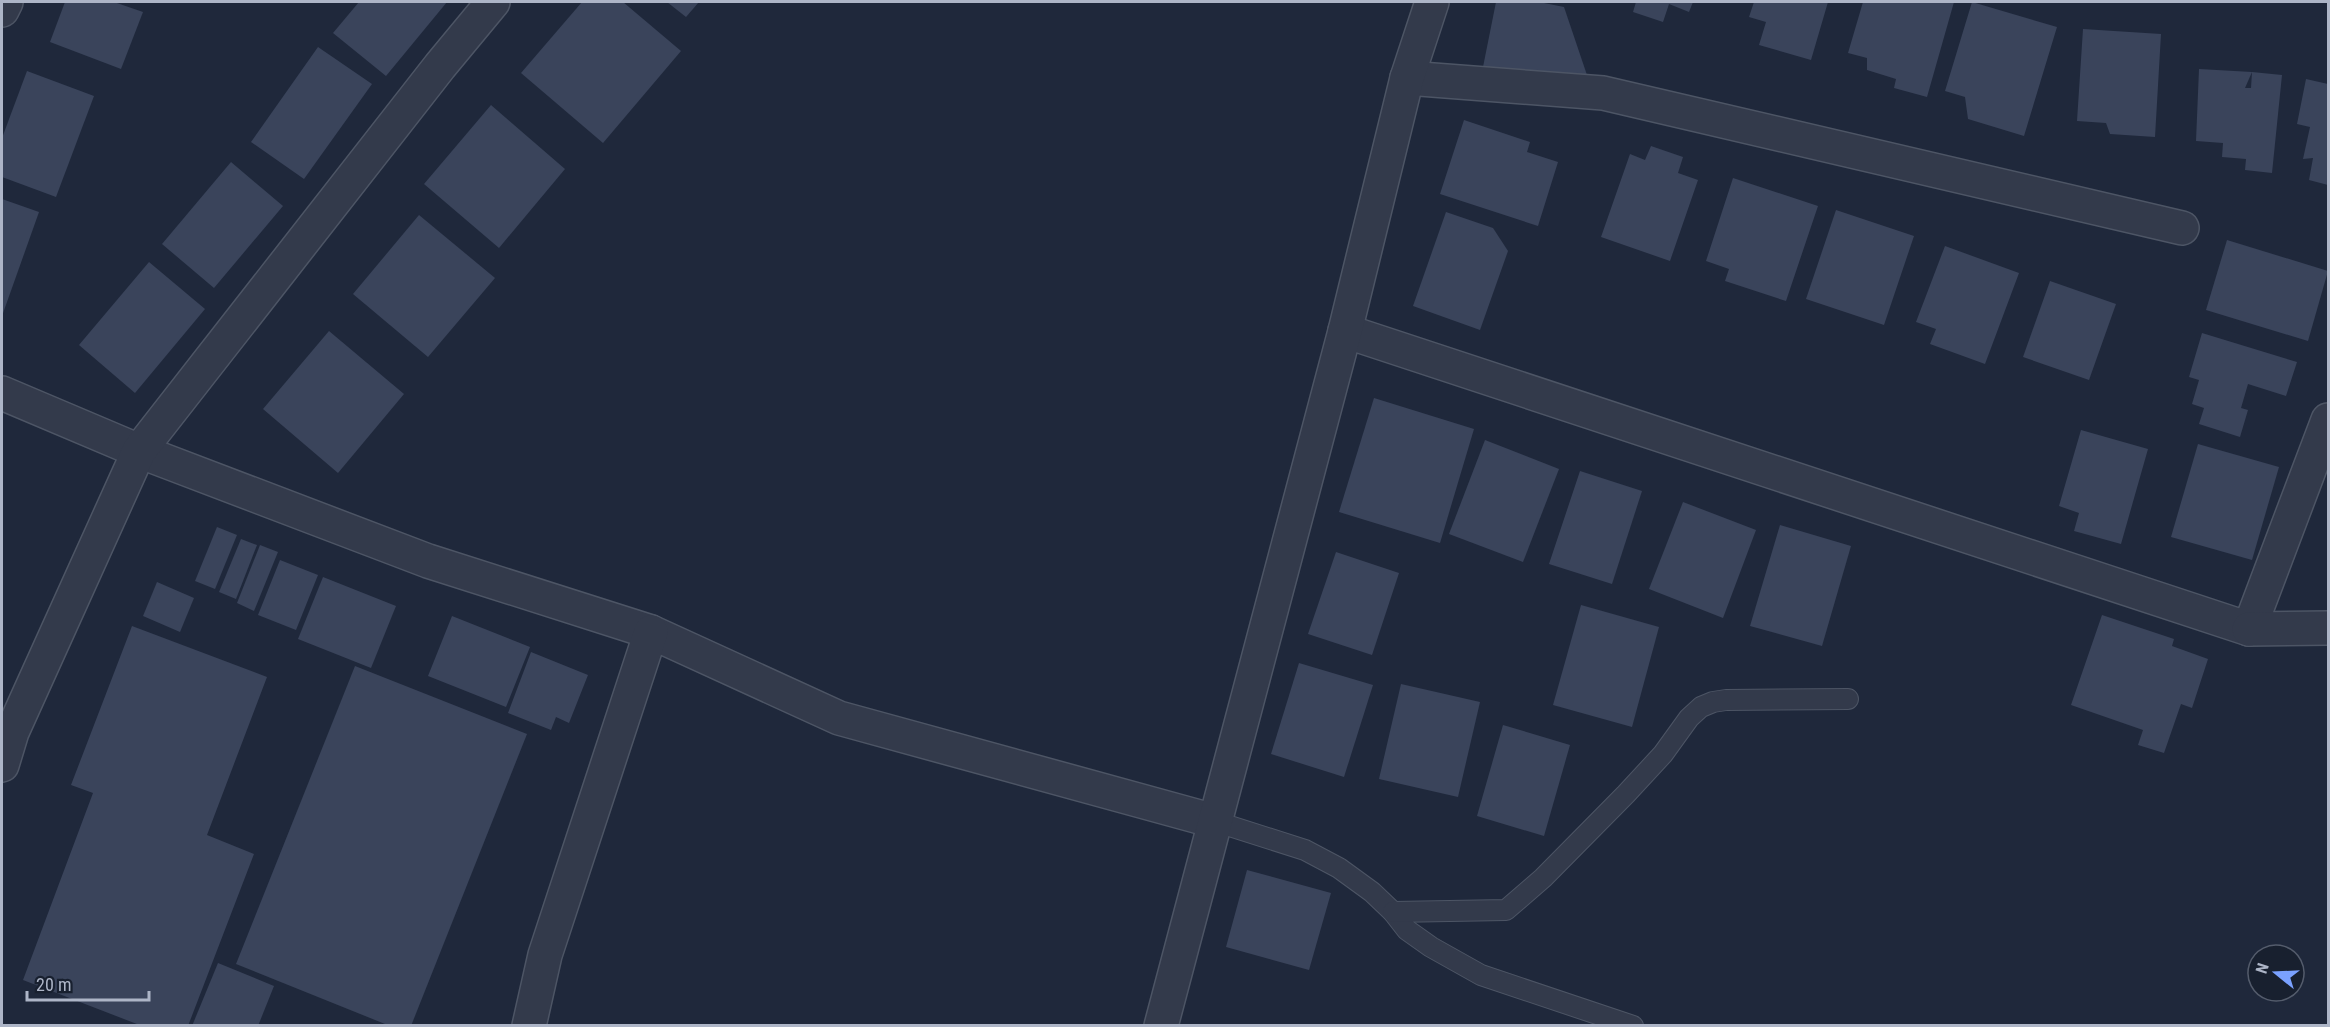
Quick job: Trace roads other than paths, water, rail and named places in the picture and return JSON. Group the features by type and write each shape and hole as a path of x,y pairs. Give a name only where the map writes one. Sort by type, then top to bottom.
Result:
{"street":[{"path":"2,10 6,2"},
{"path":"2,765 12,732 139,451 440,66 493,2"},
{"path":"1161,1026 1345,331 1407,78 1432,2"},
{"path":"1407,78 1603,93 2182,228"},
{"path":"1345,331 2249,629 2328,628"},
{"path":"2,393 139,451 428,561 651,632 839,718 1214,821"},
{"path":"2249,629 2328,420"},
{"path":"529,1026 545,956 651,632"}],"lane":[{"path":"1393,912 1506,910 1543,878 1626,794 1663,754 1689,718 1701,707 1726,700 1848,699"},
{"path":"1214,821 1313,855 1339,868 1372,892 1393,912 1407,930 1431,947 1481,975 1633,1026"}]}
